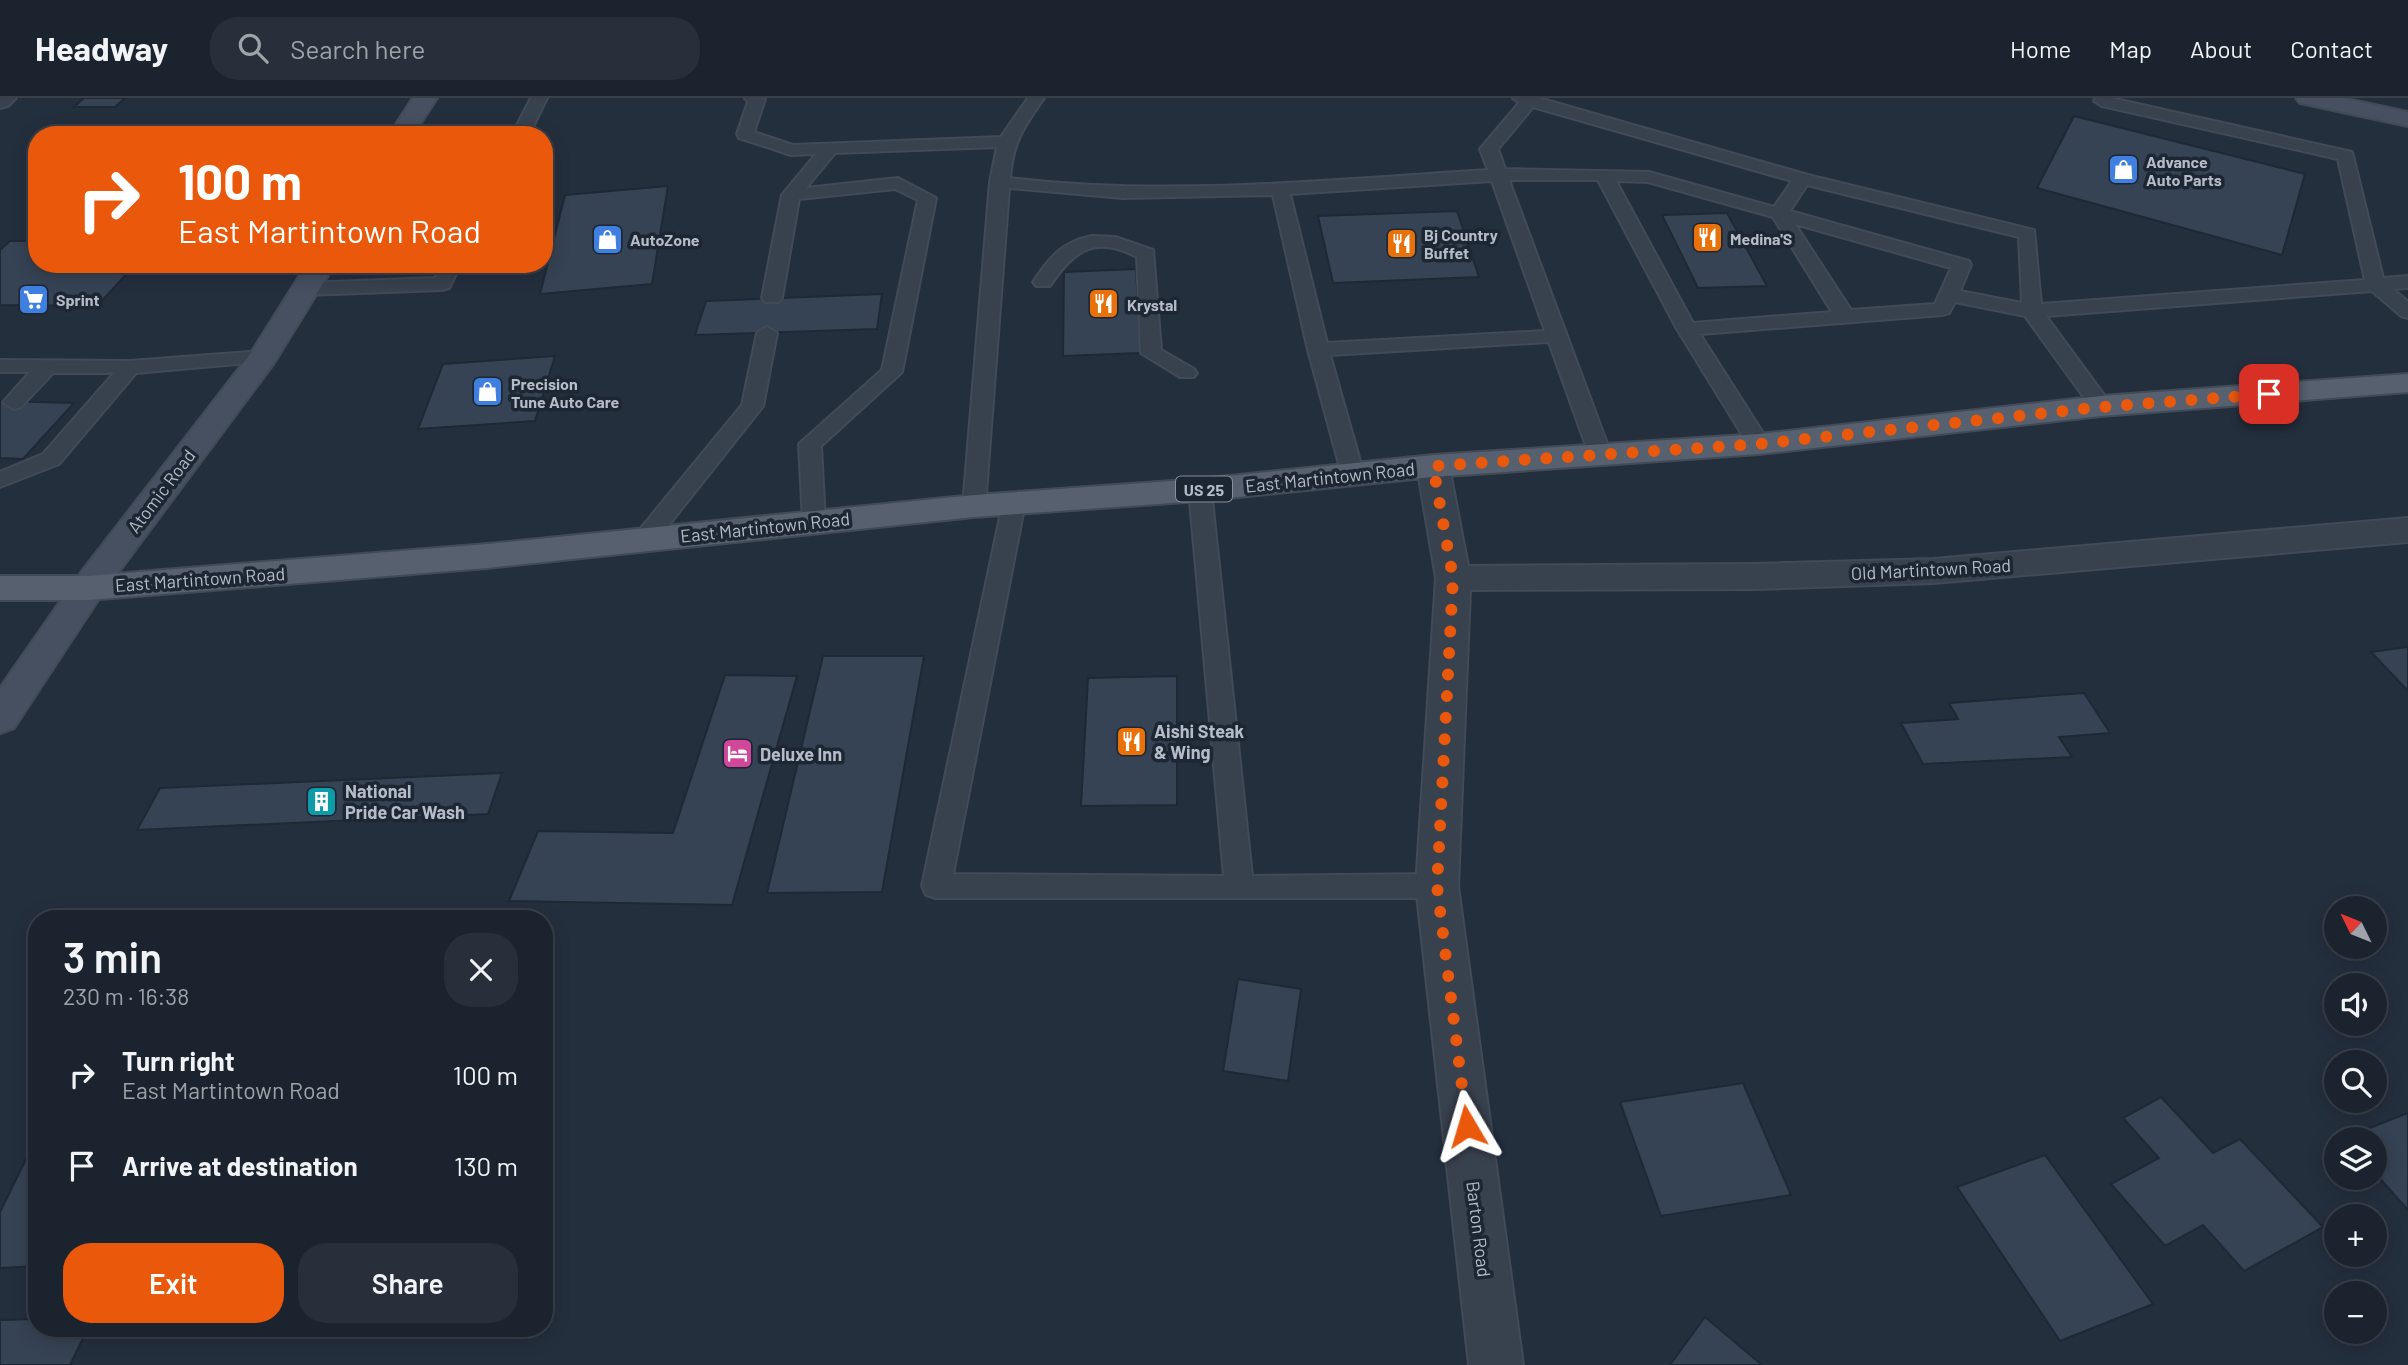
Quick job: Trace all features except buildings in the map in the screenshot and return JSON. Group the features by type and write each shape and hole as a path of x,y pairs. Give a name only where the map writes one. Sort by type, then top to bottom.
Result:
{"main road":[{"path":"407,126 425,98"},
{"path":"2308,98 2408,119"},
{"name":"Atomic Road","path":"0,718 88,588 263,357 313,277"},
{"name":"East Martintown Road","path":"0,588 88,588 487,556 974,506 1200,490 1433,466 1601,457 1759,444 2101,407 2408,383"}],"street":[{"name":"Barton Road","path":"1433,466 1453,578 1437,886 1496,1365"},
{"name":"Old Martintown Road","path":"1453,578 1768,576 1933,571 2092,560 2408,530"}],"lane":[{"path":"525,126 539,98"},
{"path":"753,98 757,99 745,134 791,150 830,149 897,165 927,198 892,372 810,444 814,522"},
{"path":"974,506 999,182 1007,142 1022,114 1036,98"},
{"path":"2103,98 2102,101 2346,156 2375,283 2408,312"},
{"path":"1601,457 1489,149 1525,99 1803,179 2028,234 2032,312 2101,407"},
{"path":"791,195 897,165 1007,142"},
{"path":"772,298 791,195 830,149"},
{"path":"999,182 1062,192 1281,192 1498,175 1649,177 1962,265 1942,309 1687,329"},
{"path":"1605,176 1687,329 1759,444"},
{"path":"1779,214 1803,179"},
{"path":"1281,192 1318,350 1353,475"},
{"path":"1779,214 1844,317"},
{"path":"1043,282 1065,252 1092,242 1107,240 1130,244 1146,254 1151,353 1187,373"},
{"path":"313,277 442,284 448,273"},
{"path":"1948,295 2032,312 2408,282"},
{"path":"645,539 752,406 767,333"},
{"path":"1318,350 1557,336"},
{"path":"0,366 130,367 263,357"},
{"path":"14,402 47,367"},
{"path":"0,480 51,459 130,367"},
{"path":"1200,490 1239,888"},
{"path":"1014,503 936,886 1437,886"}],"place":[{"name":"Advance Auto Parts","path":"2123,170"},
{"name":"Medina'S","path":"1707,238"},
{"name":"AutoZone","path":"607,239"},
{"name":"Bj Country Buffet","path":"1401,243"},
{"name":"Sprint","path":"33,299"},
{"name":"Krystal","path":"1104,304"},
{"name":"Precision Tune Auto Care","path":"488,392"},
{"name":"Aishi Steak & Wing","path":"1131,741"},
{"name":"Deluxe Inn","path":"737,754"},
{"name":"National Pride Car Wash","path":"322,801"}],"route":[{"path":"1467,1126 1437,886 1453,578 1433,466 1601,457 1759,444 2101,407 2269,394"}]}
